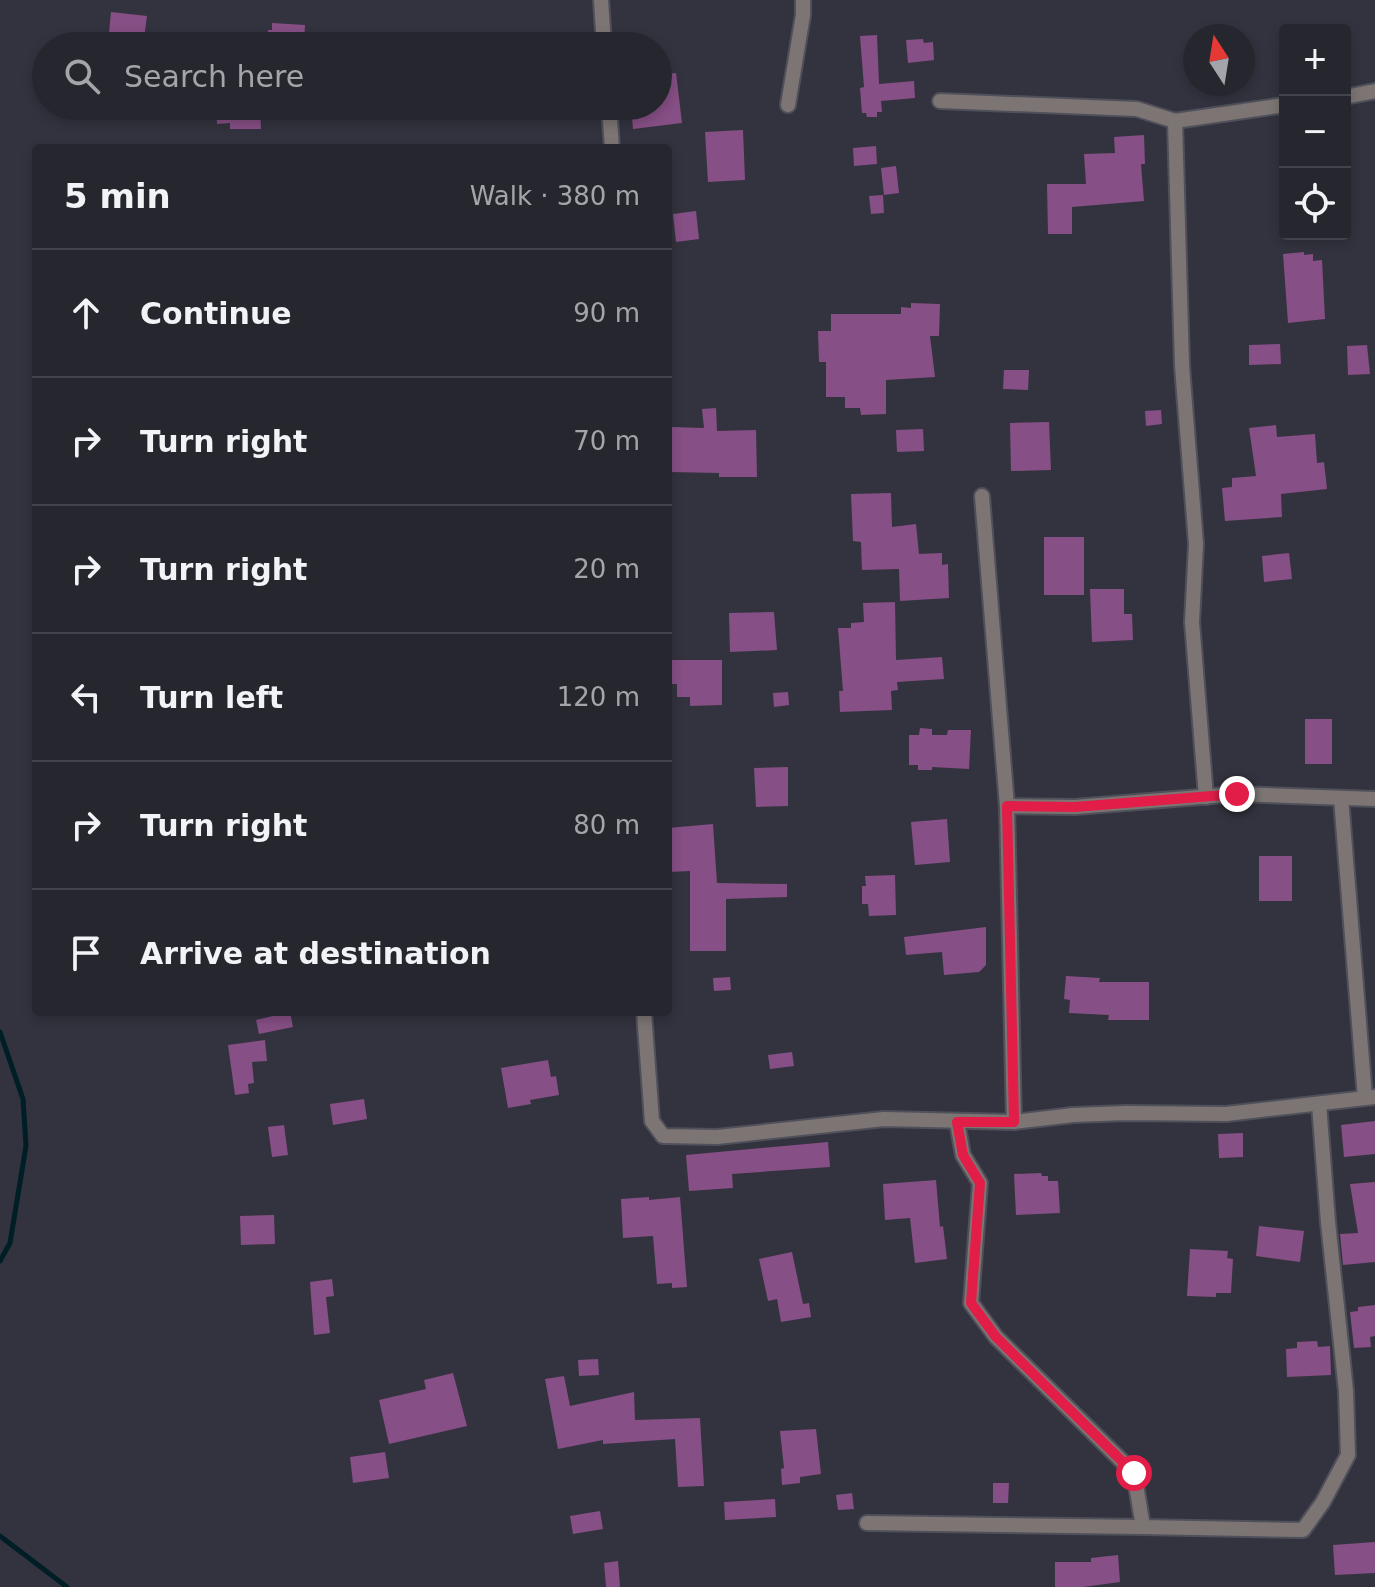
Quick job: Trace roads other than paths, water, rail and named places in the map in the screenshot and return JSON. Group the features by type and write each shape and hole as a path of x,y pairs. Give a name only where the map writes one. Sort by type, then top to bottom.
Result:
{"street":[{"path":"601,0 603,32"},
{"path":"788,105 803,0"},
{"path":"1350,96 1375,91"},
{"path":"940,101 1137,109 1175,121 1279,106"},
{"path":"610,120 612,144"},
{"path":"1175,121 1182,366 1196,544 1192,622 1206,797"},
{"path":"982,496 1007,806 1014,1122"},
{"path":"1007,806 1075,807 1237,794 1375,799"},
{"path":"644,1016 652,1121 663,1136 717,1137 884,1119 1014,1122 1113,1113 1226,1114 1370,1098 1341,798"},
{"path":"867,1523 1303,1530 1323,1502 1348,1455 1346,1391 1319,1104"},
{"path":"957,1122 963,1155 980,1183 971,1303 996,1337 1134,1473 1143,1527"}],"waterway":[{"path":"0,1032 23,1099 26,1146 10,1243 0,1261"},
{"path":"0,1536 67,1587"}]}
